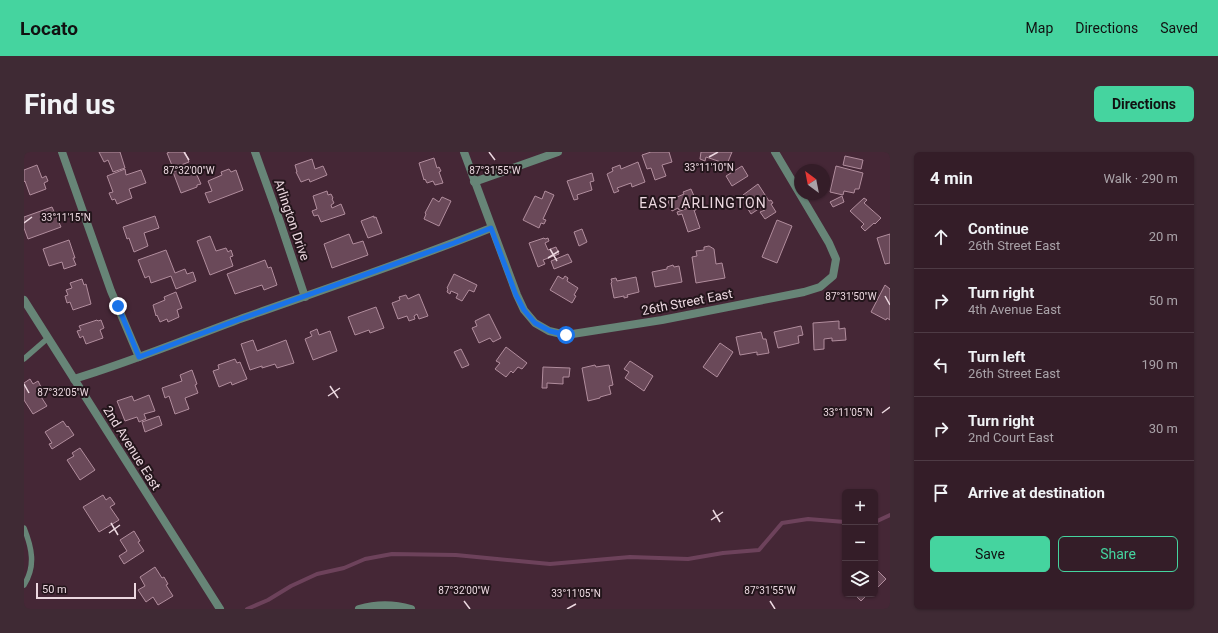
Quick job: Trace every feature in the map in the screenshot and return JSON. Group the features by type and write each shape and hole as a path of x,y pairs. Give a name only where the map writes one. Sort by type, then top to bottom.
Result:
{"street":[{"path":"62,152 111,291 139,357"},
{"name":"Arlington Drive","path":"255,152 305,297"},
{"path":"74,379 107,370 243,318 454,243 491,228 464,152"},
{"path":"474,182 558,152"},
{"name":"26th Street East","path":"491,228 516,295 524,310 535,323 550,331 566,335 662,320 804,292 820,287 833,276 836,259 829,243 775,152"},
{"name":"2nd Avenue East","path":"24,300 219,608"},
{"path":"358,609 383,605 400,606 412,609"}],"lane":[{"path":"24,359 48,338"},
{"path":"24,528 31,554 31,570 24,585"}],"building":[{"path":"99,152 120,152 125,168 113,172 108,160 104,162"},
{"path":"185,152 189,162 173,168 167,153"},
{"path":"651,152 669,152 672,162 662,165 666,176 655,180 651,168 647,169 642,155"},
{"path":"701,152 732,152 727,164 706,157 705,161 700,159"},
{"path":"845,156 863,160 861,169 843,165"},
{"path":"434,158 437,168 439,167 441,171 439,172 443,183 435,185 433,181 427,183 425,179 424,180 419,163"},
{"path":"312,159 315,169 323,166 327,175 310,182 309,179 301,182 296,172 295,165"},
{"path":"638,162 645,182 632,187 631,183 617,188 619,191 614,193 607,174 613,171 612,168 620,165 621,169"},
{"path":"37,165 42,178 46,176 48,181 44,183 46,189 30,195 25,181 24,182 24,170"},
{"path":"190,165 193,174 196,173 201,184 181,193 173,172"},
{"path":"742,166 748,176 732,186 726,176"},
{"path":"836,166 863,173 859,189 855,189 854,193 844,191 843,195 830,192"},
{"path":"125,169 126,175 141,170 146,183 129,189 132,198 117,204 115,199 112,200 109,193 113,192 107,176"},
{"path":"229,169 231,172 236,170 243,190 209,203 205,193 212,191 208,181 222,175 221,172"},
{"path":"592,173 594,181 590,182 592,190 577,195 578,199 574,200 567,181"},
{"path":"758,184 769,201 771,200 773,203 771,204 776,212 765,219 760,212 765,210 763,206 751,214 746,206 752,202 748,196 745,198 743,195"},
{"path":"691,189 697,203 672,211 668,201"},
{"path":"327,191 328,195 331,194 333,198 334,203 331,205 332,208 341,204 345,214 321,222 318,215 314,216 312,211 317,209 313,196"},
{"path":"545,191 554,195 543,219 546,220 544,224 541,223 539,228 523,220 535,196 542,199"},
{"path":"842,196 844,202 833,207 830,202"},
{"path":"442,197 451,201 439,226 424,219 425,213 433,198 439,202"},
{"path":"864,198 867,200 864,203 881,218 865,231 861,227 864,224 850,211"},
{"path":"694,206 700,228 688,232 682,214 678,215 677,212"},
{"path":"52,207 61,227 28,239 24,228 24,217"},
{"path":"155,216 159,228 144,233 148,246 134,252 123,227"},
{"path":"374,216 374,218 376,217 382,233 368,238 361,221"},
{"path":"777,220 792,226 777,263 762,257"},
{"path":"582,229 587,242 579,246 574,232"},
{"path":"349,234 353,244 363,241 368,255 332,268 324,244"},
{"path":"890,234 890,263 885,264 877,238"},
{"path":"210,236 216,251 226,248 228,252 231,250 233,256 230,257 233,266 210,275 197,241"},
{"path":"548,238 549,241 545,243 548,250 556,247 559,254 543,260 545,264 538,267 529,243"},
{"path":"69,240 76,265 64,269 62,262 49,266 43,249"},
{"path":"709,246 714,249 716,264 722,263 725,278 696,283 692,257 697,256 696,251 704,250 704,247"},
{"path":"166,250 175,273 185,269 187,274 193,272 196,281 176,289 171,276 151,283 149,276 145,278 138,260"},
{"path":"568,254 572,262 554,269 551,261"},
{"path":"265,260 268,268 271,267 277,285 264,290 262,285 235,294 227,274"},
{"path":"673,265 674,267 679,266 682,282 655,287 652,272 667,269 667,267"},
{"path":"454,274 477,285 474,292 469,290 462,301 456,298 458,294 451,291 450,294 447,292 447,288"},
{"path":"558,276 563,279 565,276 568,278 567,281 578,288 572,303 550,290"},
{"path":"636,277 639,292 627,295 628,297 624,298 624,296 614,298 611,279 616,278 617,281"},
{"path":"82,279 84,285 86,284 91,304 73,310 70,302 67,303 65,296 68,295 66,290 72,288 70,283"},
{"path":"885,285 890,289 890,320 887,318 886,320 871,312"},
{"path":"176,292 182,308 177,310 179,317 168,322 167,319 160,322 157,315 156,316 153,305 165,300 164,297"},
{"path":"419,294 428,316 419,319 417,314 414,316 415,319 409,321 407,316 398,319 392,303 400,300 399,297 406,295 408,299"},
{"path":"376,307 384,328 370,333 369,330 355,335 348,317"},
{"path":"489,314 501,338 493,342 490,338 479,343 472,328 477,326 475,321"},
{"path":"101,320 104,328 100,330 103,338 86,344 83,336 80,338 77,331 81,330 79,326"},
{"path":"839,321 839,329 845,328 846,340 832,341 832,338 824,339 824,349 814,350 813,323"},
{"path":"801,326 803,335 798,336 799,343 778,348 774,332"},
{"path":"317,329 319,335 330,331 337,351 313,360 305,339 312,336 310,332"},
{"path":"761,332 763,339 766,339 769,353 757,355 757,352 740,355 736,337"},
{"path":"253,340 257,351 286,340 294,363 277,368 275,364 250,370 241,344"},
{"path":"720,343 733,352 717,377 703,367"},
{"path":"506,347 527,363 522,369 518,367 513,373 511,371 506,377 495,369 500,363 496,361"},
{"path":"461,349 469,365 462,368 454,352"},
{"path":"235,359 237,363 240,362 247,379 232,385 231,382 219,387 213,371 219,369 218,365"},
{"path":"630,361 653,376 644,391 625,378 629,372 624,369"},
{"path":"595,365 596,367 609,365 613,385 609,386 611,394 588,401 582,368"},
{"path":"543,367 570,368 569,377 563,377 563,384 547,383 547,388 542,388"},
{"path":"192,370 197,384 195,385 198,393 185,398 189,409 175,414 169,396 165,398 162,388 182,381 180,375"},
{"path":"30,379 33,384 38,381 42,389 38,392 47,406 33,414 24,400 24,383"},
{"path":"149,395 155,411 144,414 146,419 139,422 137,417 125,421 117,401 132,396 134,401"},
{"path":"159,416 162,425 145,432 142,422"},
{"path":"63,421 74,435 52,449 49,444 52,443 45,432"},
{"path":"80,448 95,470 80,480 67,460 74,456 72,453"},
{"path":"103,495 106,500 110,497 115,504 110,507 119,520 99,532 83,507"},
{"path":"134,531 140,541 138,542 144,551 124,564 119,556 127,551 120,540"},
{"path":"155,567 162,578 164,577 168,584 166,585 173,596 158,605 153,597 146,602 138,590 145,586 140,577"},
{"path":"878,571 886,579 878,587"},
{"path":"857,597 865,597 861,601"}],"waterway":[{"path":"878,521 890,515"},
{"path":"247,609 268,600 291,586 317,574 344,568 365,559 392,554 456,555 550,564 630,557 688,559 723,553 759,550 782,523 808,519 842,522"}],"district":[{"name":"EAST ARLINGTON","path":"703,203"}],"route":[{"path":"118,306 139,357 243,318 454,243 491,228 516,295 524,310 535,323 550,331 566,335"}]}
